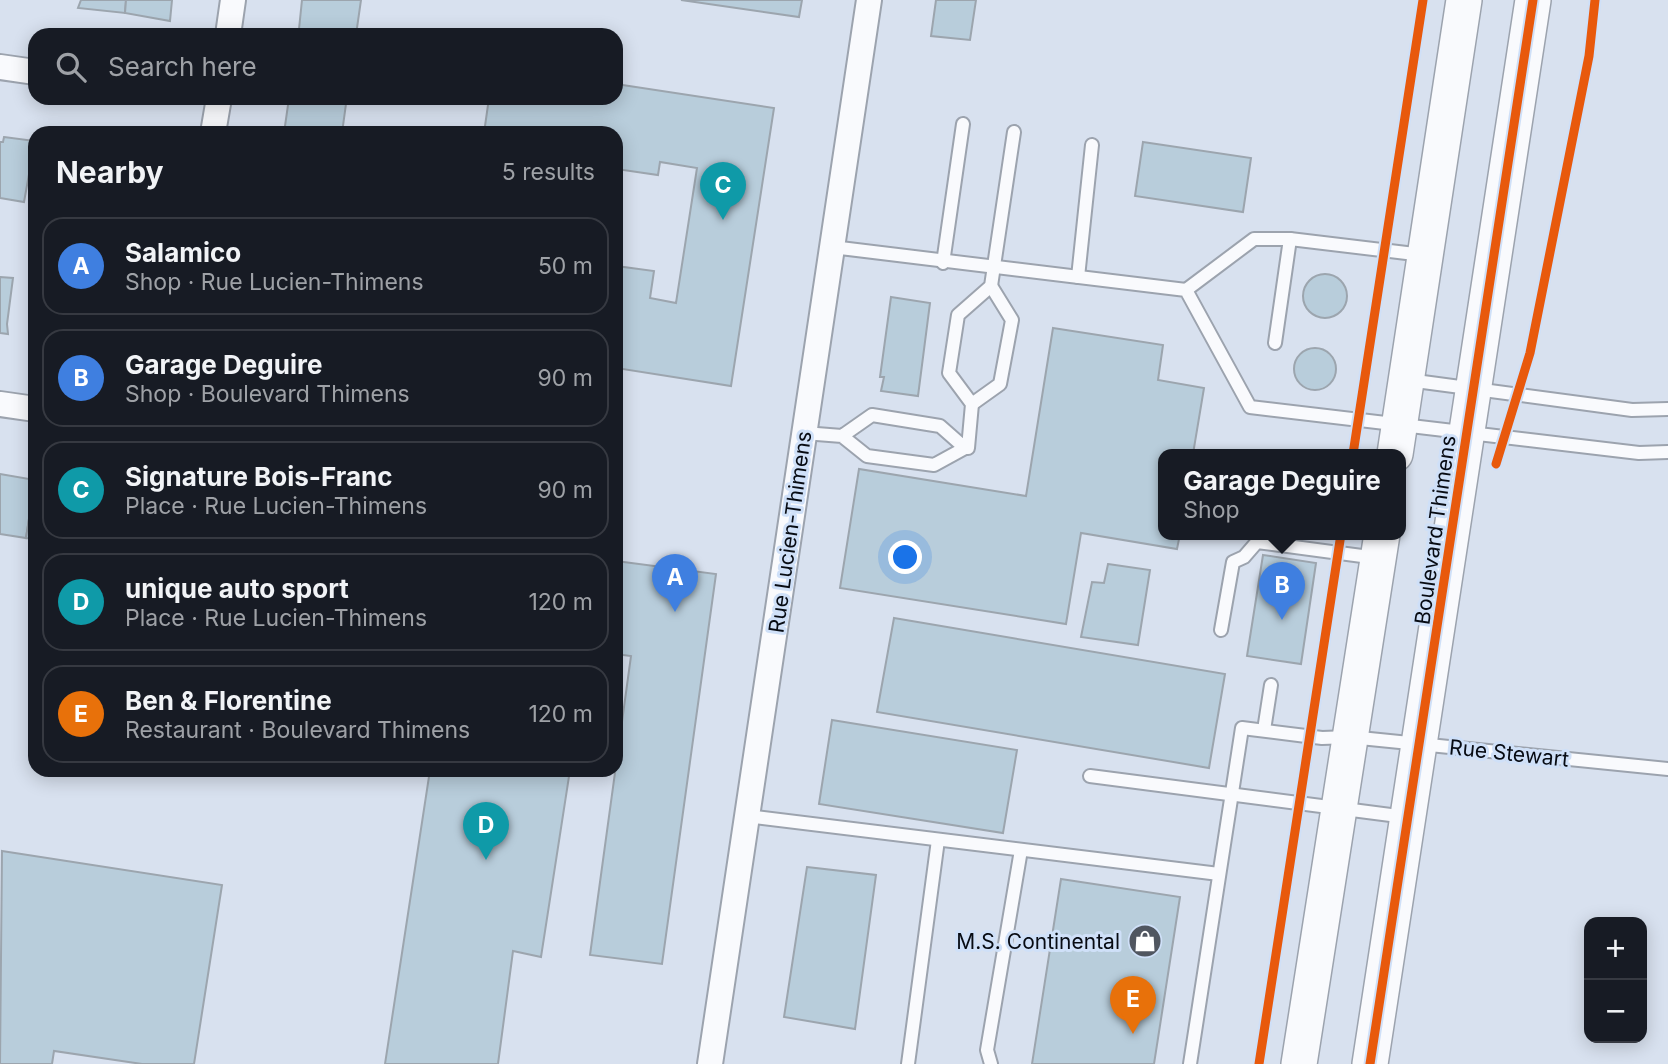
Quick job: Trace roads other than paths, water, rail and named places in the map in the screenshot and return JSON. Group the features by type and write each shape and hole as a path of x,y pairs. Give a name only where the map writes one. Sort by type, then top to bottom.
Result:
{"street":[{"path":"229,28 233,0"},
{"name":"Rue Lucien-Thimens","path":"710,1064 869,0"},
{"path":"1397,439 1464,0"},
{"name":"Boulevard Thimens","path":"1370,1064 1533,0"},
{"path":"0,67 28,71"},
{"path":"214,126 216,105"},
{"path":"0,404 28,408"},
{"path":"1299,1064 1379,546"}],"lane":[{"path":"943,262 962,124"},
{"path":"804,433 842,436 867,456 934,465 968,448 972,404 949,373 958,315 991,286 1014,132"},
{"path":"1078,277 1092,145"},
{"path":"832,247 995,269 1186,290 1254,239 1290,239 1425,255"},
{"path":"1275,343 1290,239"},
{"path":"972,404 1000,384 1012,320 991,286"},
{"path":"1186,290 1250,407 1397,439 1467,432 1639,453 1668,453"},
{"path":"1406,380 1632,410 1668,410"},
{"path":"842,436 872,415 940,426 964,448"},
{"path":"1221,630 1233,562 1244,556 1257,542 1379,546"},
{"path":"1190,1064 1242,728 1264,730 1271,685"},
{"name":"Rue Stewart","path":"1264,730 1322,738 1350,737 1668,769"},
{"path":"1090,776 1409,817"},
{"path":"747,816 1219,874"},
{"path":"908,1064 938,840"},
{"path":"991,1064 988,1050 1021,850"}],"place":[{"name":"Signature Bois-Franc","path":"723,220"},
{"name":"Salamico","path":"675,612"},
{"name":"Garage Deguire","path":"1282,620"},
{"name":"unique auto sport","path":"486,860"},
{"name":"M.S. Continental","path":"1145,941"},
{"name":"Ben & Florentine","path":"1133,1034"}]}
